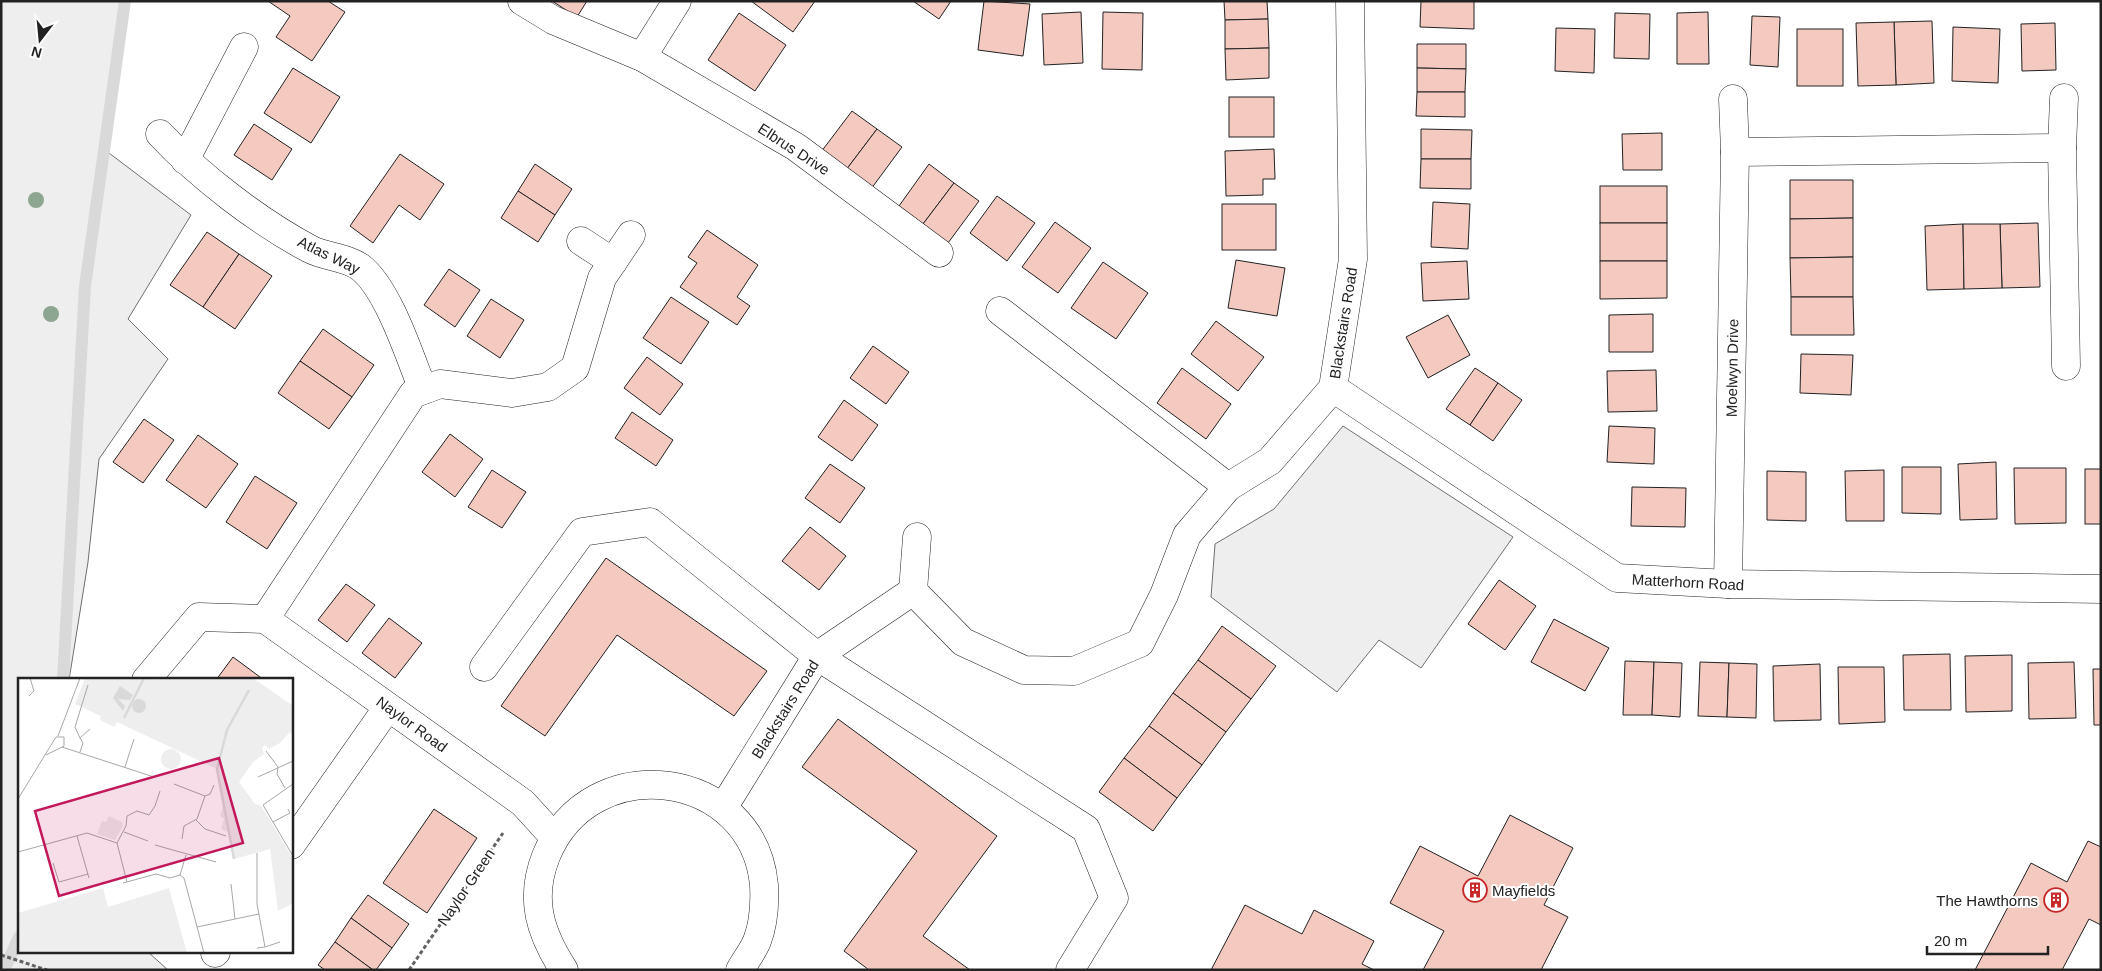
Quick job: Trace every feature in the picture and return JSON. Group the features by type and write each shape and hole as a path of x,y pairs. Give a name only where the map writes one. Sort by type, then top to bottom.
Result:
{"street":[{"name":"Elbrus Drive","path":"522,1 553,20 642,57 796,147 939,253"},
{"path":"642,57 677,1"},
{"name":"Blackstairs Road","path":"723,808 818,656 913,591 963,642 1024,670 1074,671 1140,643 1164,595 1188,535 1228,487 1270,461 1333,388 1353,259 1350,1"},
{"path":"184,160 244,47"},
{"path":"2064,98 2062,148 2066,366"},
{"name":"Moelwyn Drive","path":"1728,584 1735,152 1733,99"},
{"name":"Atlas Way","path":"160,134 184,160 256,214 311,250 359,266 380,288 424,390"},
{"path":"1735,152 2062,148"},
{"path":"148,678 199,618 265,619 413,394 440,384 512,393 548,387 575,368 602,278 631,235"},
{"path":"581,241 613,262"},
{"path":"1000,311 1228,487"},
{"name":"Matterhorn Road","path":"1333,388 1617,578 1728,584 2101,589"},
{"path":"484,667 582,532 650,522 818,656 1086,829 1114,898 1070,970"},
{"path":"913,591 917,537"},
{"name":"Naylor Road","path":"265,619 523,804 554,837"},
{"path":"292,844 388,707"},
{"path":"564,970 548,945 538,910 540,872 554,837 580,808 613,789 651,783 690,790 723,808 748,836 762,869 766,906 757,941 740,970"}],"path":[{"name":"Naylor Green","path":"409,970 523,804"},
{"path":"1,955 47,970"}],"shaded area":[{"path":"1,1 125,1 105,150 191,215 128,319 168,359 99,459 88,562 69,678 18,678 18,954 150,954 168,970 1,970"},
{"path":"1343,426 1513,537 1421,668 1379,640 1337,692 1211,597 1215,544 1274,509"}],"building":[{"path":"268,1 328,1 345,12 312,61 276,37 290,16"},
{"path":"552,1 587,1 577,17"},
{"path":"751,1 815,1 793,32"},
{"path":"913,1 951,1 939,19"},
{"path":"984,1 1030,4 1023,56 978,50"},
{"path":"1224,1 1267,1 1268,19 1225,20"},
{"path":"1421,1 1474,1 1474,29 1420,27"},
{"path":"1081,12 1083,63 1044,65 1042,14"},
{"path":"1103,12 1143,13 1142,70 1102,69"},
{"path":"1708,12 1709,64 1677,64 1677,13"},
{"path":"739,13 786,45 755,91 708,60"},
{"path":"1615,13 1650,14 1649,59 1614,58"},
{"path":"1752,16 1780,17 1778,67 1750,65"},
{"path":"1268,19 1269,48 1225,49 1225,20"},
{"path":"1932,21 1934,83 1896,85 1894,22"},
{"path":"1894,22 1896,85 1858,86 1856,23"},
{"path":"2055,23 2056,70 2022,71 2021,24"},
{"path":"1953,27 2000,29 1998,83 1952,81"},
{"path":"1556,28 1595,29 1594,73 1555,71"},
{"path":"1797,29 1843,29 1843,86 1797,86"},
{"path":"1417,44 1466,44 1466,69 1417,68"},
{"path":"1269,48 1269,78 1226,80 1225,49"},
{"path":"293,68 340,97 311,143 264,113"},
{"path":"1417,68 1466,69 1465,92 1417,92"},
{"path":"1417,92 1465,92 1465,117 1416,116"},
{"path":"1229,97 1274,97 1274,137 1229,137"},
{"path":"852,111 877,129 846,170 821,152"},
{"path":"254,124 292,149 272,180 234,155"},
{"path":"877,129 902,147 871,189 846,170"},
{"path":"1421,129 1472,130 1471,159 1421,159"},
{"path":"1662,133 1662,170 1623,170 1622,134"},
{"path":"1274,149 1275,179 1263,179 1263,195 1226,196 1225,151"},
{"path":"400,154 444,184 420,220 399,205 373,243 350,226"},
{"path":"1421,159 1471,159 1471,189 1420,188"},
{"path":"535,164 572,189 555,215 518,191"},
{"path":"929,164 954,183 923,224 899,206"},
{"path":"1790,180 1853,180 1853,218 1790,219"},
{"path":"954,183 979,201 948,243 923,224"},
{"path":"1600,186 1667,186 1667,223 1600,223"},
{"path":"518,191 555,215 538,242 501,218"},
{"path":"997,196 1035,223 1007,261 970,233"},
{"path":"1433,202 1470,204 1468,249 1431,247"},
{"path":"1222,204 1276,204 1276,250 1222,250"},
{"path":"1853,218 1853,257 1790,258 1790,219"},
{"path":"1055,222 1091,248 1058,293 1022,267"},
{"path":"1600,223 1667,223 1667,261 1600,261"},
{"path":"2038,223 2040,287 2002,288 2000,224"},
{"path":"1963,224 1964,289 1927,290 1925,226"},
{"path":"1963,224 2000,224 2002,288 1964,289"},
{"path":"707,230 758,265 737,297 750,306 737,325 680,287 697,263 688,257"},
{"path":"207,232 239,254 203,307 170,285"},
{"path":"239,254 272,276 235,329 203,307"},
{"path":"1853,257 1853,297 1791,297 1790,258"},
{"path":"1236,260 1285,268 1277,316 1228,308"},
{"path":"1467,261 1469,299 1423,301 1421,263"},
{"path":"1600,261 1667,261 1667,298 1600,299"},
{"path":"1103,262 1148,293 1116,339 1071,308"},
{"path":"449,269 480,290 455,327 424,305"},
{"path":"671,297 709,322 681,364 643,338"},
{"path":"1791,297 1853,297 1854,335 1791,335"},
{"path":"491,299 524,320 500,358 467,336"},
{"path":"1653,314 1653,352 1609,352 1609,315"},
{"path":"1448,315 1470,355 1428,378 1406,337"},
{"path":"1216,321 1264,357 1238,391 1191,354"},
{"path":"323,329 374,365 352,397 300,361"},
{"path":"873,346 909,372 886,404 850,378"},
{"path":"1801,354 1853,355 1851,395 1800,393"},
{"path":"647,357 683,384 660,415 624,388"},
{"path":"300,361 352,397 329,429 278,393"},
{"path":"1182,368 1231,404 1206,439 1157,403"},
{"path":"1475,368 1498,383 1470,425 1446,409"},
{"path":"1656,370 1657,411 1608,412 1607,371"},
{"path":"1498,383 1522,400 1493,441 1470,425"},
{"path":"844,400 878,425 852,461 818,437"},
{"path":"632,412 673,440 656,466 615,438"},
{"path":"144,419 174,440 143,483 113,462"},
{"path":"1609,426 1655,428 1654,464 1607,462"},
{"path":"450,434 483,459 455,497 422,472"},
{"path":"198,435 238,464 206,508 166,480"},
{"path":"1996,462 1997,519 1960,520 1958,464"},
{"path":"830,464 865,488 840,523 805,498"},
{"path":"1902,467 1941,467 1941,514 1902,513"},
{"path":"2014,468 2066,468 2066,523 2015,524"},
{"path":"2085,469 2101,469 2101,524 2085,524"},
{"path":"492,470 526,492 502,528 468,507"},
{"path":"1884,470 1884,521 1846,521 1845,471"},
{"path":"1767,471 1806,472 1806,521 1767,520"},
{"path":"255,476 297,503 267,549 226,522"},
{"path":"1632,487 1686,488 1685,527 1631,526"},
{"path":"810,527 846,556 819,590 782,561"},
{"path":"606,558 767,671 734,716 617,635 545,736 501,706"},
{"path":"1499,580 1536,606 1505,650 1468,624"},
{"path":"346,584 375,605 347,642 318,620"},
{"path":"389,618 422,643 395,678 362,653"},
{"path":"1554,619 1609,648 1585,691 1531,662"},
{"path":"1222,626 1276,666 1251,699 1198,660"},
{"path":"1950,654 1951,710 1904,710 1903,655"},
{"path":"2012,655 2012,711 1966,712 1965,656"},
{"path":"233,657 261,678 217,678"},
{"path":"1198,660 1251,699 1226,732 1173,693"},
{"path":"1625,661 1654,662 1652,715 1623,715"},
{"path":"1654,662 1682,663 1680,717 1652,715"},
{"path":"1700,662 1729,663 1727,717 1698,716"},
{"path":"2074,662 2076,718 2029,719 2028,663"},
{"path":"1729,663 1757,664 1756,718 1727,717"},
{"path":"1820,664 1821,720 1774,721 1773,666"},
{"path":"1838,667 1884,667 1885,722 1839,724"},
{"path":"2093,669 2101,669 2101,725 2094,725"},
{"path":"1173,693 1226,732 1202,765 1149,726"},
{"path":"838,719 997,836 923,936 970,970 869,970 844,951 917,851 802,767"},
{"path":"1149,726 1202,765 1177,798 1124,758"},
{"path":"1124,758 1177,798 1153,831 1099,792"},
{"path":"434,809 477,838 427,913 383,883"},
{"name":"Mayfields","path":"1510,815 1573,848 1544,905 1568,917 1541,970 1423,970 1444,931 1390,903 1420,846 1478,876"},
{"name":"The Hawthorns","path":"2088,841 2101,847 2101,925 2089,919 2062,970 1975,970 2031,863 2067,882"},
{"path":"368,895 409,924 392,948 351,918"},
{"path":"1245,905 1302,934 1314,910 1374,941 1362,964 1374,970 1211,970"},
{"path":"351,918 392,948 376,970 373,970 335,942"},
{"path":"335,942 373,970 325,970 318,965"}],"waterway":[{"path":"63,678 85,286 125,1"},
{"path":"4,970 18,939"}],"place":[{"name":"Mayfields","path":"1475,890"},
{"name":"The Hawthorns","path":"2056,900"}]}
